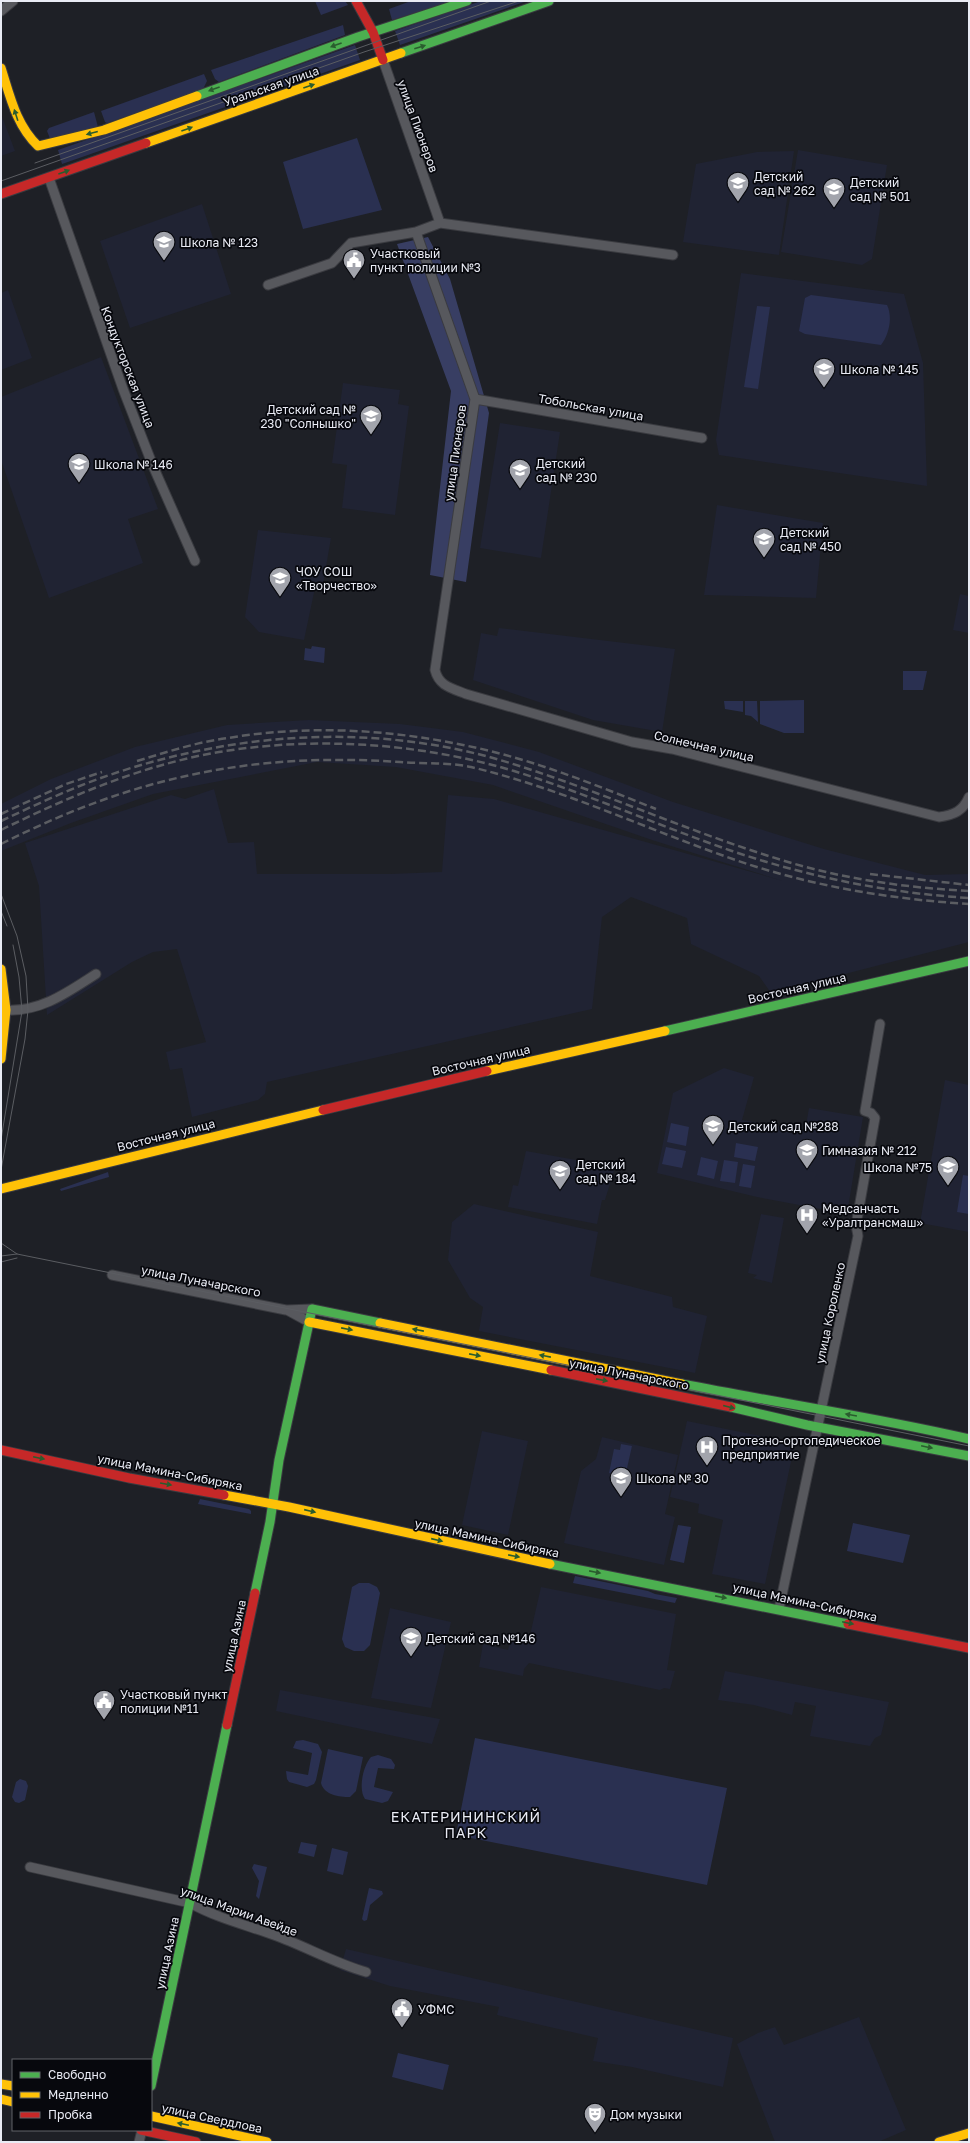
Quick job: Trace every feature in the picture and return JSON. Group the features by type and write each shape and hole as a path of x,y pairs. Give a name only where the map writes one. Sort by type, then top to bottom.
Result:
{"main road":[{"path":"356,1 373,32 383,60"},
{"name":"Уральская улица","path":"1,68 19,122 27,138 38,146 104,130 373,32 467,1"},
{"name":"Уральская улица","path":"1,194 549,1"},
{"name":"Восточная улица","path":"1,1189 146,1152 471,1075 969,962"},
{"path":"1,969 6,1010 1,1059"},
{"name":"улица Луначарского","path":"312,1309 752,1398 822,1409 969,1439"},
{"name":"улица Азина","path":"152,2081 272,1504 278,1467 312,1309"},
{"name":"улица Луначарского","path":"309,1322 688,1398 749,1413 969,1456"},
{"name":"улица Мамина-Сибиряка","path":"1,1450 129,1478 272,1504 476,1549 969,1648"},
{"path":"1,2084 12,2086"},
{"path":"1,2099 12,2102"},
{"name":"улица Свердлова","path":"152,2116 267,2142"},
{"path":"146,2131 196,2142"},
{"path":"939,2142 969,2133"}],"street":[{"path":"1,11 13,1"},
{"name":"улица Пионеров","path":"383,60 440,223"},
{"name":"Кондукторская улица","path":"49,178 123,389 153,466 195,561"},
{"path":"268,285 332,263 351,242 416,232 440,223 673,255"},
{"name":"улица Пионеров","path":"416,232 475,399 435,670 437,678 442,684"},
{"name":"Тобольская улица","path":"475,399 702,438"},
{"name":"Солнечная улица","path":"442,684 466,694 632,742 672,749 939,817 951,816 961,810 969,797"},
{"path":"6,1010 22,1011 36,1008 61,997 96,974"},
{"name":"улица Короленко","path":"779,1609 858,1236 856,1225 875,1118 871,1113 865,1111 880,1024"},
{"name":"улица Луначарского","path":"112,1275 286,1310 312,1309"},
{"name":"улица Луначарского","path":"286,1310 309,1322"},
{"name":"улица Марии Авейде","path":"30,1867 190,1903 203,1910 276,1936 339,1964 366,1972"},
{"path":"139,2142 141,2131"}],"shaded area":[{"path":"315,1 345,1 348,5 321,15"},
{"path":"411,1 453,1 392,20 389,9"},
{"path":"481,1 527,1 400,45 395,31"},
{"path":"343,25 345,35 219,82 215,79 211,70"},
{"path":"355,45 360,60 62,164 58,150"},
{"path":"204,74 207,81 203,89 107,123 105,122 101,111"},
{"path":"94,112 98,127 51,141 47,131 49,128"},
{"path":"1,114 15,151 1,156"},
{"path":"357,138 382,210 303,229 283,162"},
{"name":"Детский сад № 501","path":"798,150 887,165 872,259 862,265 781,252"},
{"name":"Детский сад № 262","path":"794,151 779,255 683,242 696,164 757,152"},
{"name":"Школа № 123","path":"202,204 231,294 130,328 100,241"},
{"path":"428,237 450,279 489,413 466,582 430,575 451,391 397,244"},
{"name":"Школа № 145","path":"741,273 904,294 923,363 927,486 719,455 716,440"},
{"path":"8,290 32,358 1,370 1,293"},
{"path":"811,295 887,305 890,320 884,341 881,345 805,334 799,331 805,298"},
{"path":"757,306 770,307 758,389 744,387"},
{"name":"Школа № 146","path":"101,357 158,509 128,519 143,563 49,598 1,460 1,397"},
{"name":"Детский сад № 230 \"Солнышко\"","path":"343,383 400,390 398,404 409,406 395,515 342,508 347,465 332,463"},
{"name":"Детский сад № 230","path":"500,423 560,432 541,558 480,548"},
{"name":"Детский сад № 450","path":"717,505 823,523 816,598 704,595"},
{"name":"ЧОУ СОШ «Творчество»","path":"258,530 331,538 323,584 316,583 304,640 259,632 245,617"},
{"path":"960,594 969,596 969,633 953,630"},
{"path":"499,628 675,649 662,732 593,720 473,680 481,633 497,636"},
{"path":"312,646 325,648 324,663 304,660 305,648 311,649"},
{"path":"903,671 927,671 923,690 903,690"},
{"path":"804,700 804,733 784,733 760,724 760,701"},
{"path":"724,701 743,701 743,712 725,709"},
{"path":"745,701 757,701 758,722 751,716 745,715"},
{"path":"309,720 400,724 463,732 539,752 673,802 824,849 925,875 969,874 969,942 771,993 759,976 691,944 687,918 631,897 602,917 592,1009 267,1082 265,1094 258,1100 192,1117 182,1068 170,1070 166,1052 206,1042 177,949 153,952 132,962 47,1015 39,886 25,843 171,795 185,799 214,789 228,843 254,842 257,874 391,874 442,872 448,795 494,799 783,881 652,840 493,785 396,767 317,762 153,794 71,823 1,851 1,804 51,779 135,747 227,725"},
{"path":"724,1068 754,1077 742,1120 805,1131 809,1108 863,1117 847,1214 757,1197 657,1173 673,1093"},
{"name":"Школа №75","path":"945,1080 969,1085 969,1232 920,1223"},
{"path":"671,1123 689,1127 686,1146 667,1142"},
{"path":"736,1143 758,1147 755,1161 734,1157"},
{"path":"666,1147 686,1151 682,1168 662,1164"},
{"name":"Детский сад № 184","path":"526,1151 615,1167 605,1200 602,1200 597,1224 508,1207 513,1185 518,1186"},
{"path":"701,1157 718,1161 714,1179 697,1175"},
{"path":"724,1160 738,1162 735,1183 720,1181"},
{"path":"743,1164 755,1166 751,1188 739,1186"},
{"path":"108,1172 109,1177 61,1191 60,1189"},
{"path":"963,1175 969,1176 969,1214 957,1212"},
{"path":"474,1204 598,1232 590,1276 672,1297 673,1307 707,1316 695,1373 479,1331 483,1307 470,1298 448,1260 452,1222"},
{"path":"761,1214 784,1218 772,1283 753,1278 757,1275 748,1273"},
{"path":"687,1421 795,1443 765,1584 712,1574 723,1520 698,1513 699,1504 670,1497"},
{"path":"482,1431 528,1441 508,1535 462,1525"},
{"name":"Школа № 30","path":"602,1437 678,1455 665,1514 675,1517 664,1565 564,1543 581,1471 596,1459"},
{"path":"621,1444 632,1446 625,1477 609,1473 614,1449 620,1450"},
{"path":"200,1499 249,1509 251,1514 198,1504"},
{"path":"853,1523 910,1535 903,1563 847,1551"},
{"path":"678,1525 691,1527 684,1563 670,1560"},
{"path":"575,1576 677,1598 675,1603 573,1583"},
{"path":"359,1583 369,1583 377,1587 380,1593 370,1645 364,1651 354,1651 345,1647 342,1639 352,1587"},
{"path":"541,1587 676,1614 667,1670 675,1671 670,1689 664,1688 660,1690 529,1663 524,1669 523,1676 479,1667 483,1644 508,1650 510,1643 513,1642 528,1644"},
{"name":"Детский сад №146","path":"390,1608 451,1622 431,1708 371,1698"},
{"path":"725,1671 889,1702 881,1735 875,1738 870,1746 810,1736 816,1706 795,1702 792,1715 754,1705 718,1700"},
{"path":"280,1690 440,1719 432,1744 276,1711"},
{"path":"475,1738 727,1788 707,1885 456,1835"},
{"path":"303,1740 318,1744 322,1752 316,1780 314,1784 307,1787 289,1782 286,1771 308,1775 312,1753 293,1748 296,1741"},
{"path":"328,1749 363,1757 356,1791 350,1797 329,1793 325,1790 321,1783"},
{"path":"378,1755 391,1759 395,1765 394,1769 378,1768 374,1787 393,1792 388,1801 382,1803 365,1799 362,1789 362,1778 368,1761 371,1757"},
{"path":"20,1779 26,1781 28,1786 25,1800 19,1803 15,1802 12,1797 16,1782"},
{"path":"301,1842 317,1845 314,1857 298,1853"},
{"path":"332,1848 348,1852 343,1875 327,1871"},
{"path":"254,1864 267,1867 259,1899 256,1896 259,1881 252,1868"},
{"path":"369,1888 382,1891 383,1894 370,1905 367,1920 364,1921 362,1919"},
{"path":"346,1949 733,2038 723,2087 632,2067 593,2061 598,2038 497,2015 499,2007 390,1986 340,1970"},
{"path":"859,2017 906,2130 878,2142 775,2142 737,2044 758,2033 775,2027 784,2045"},
{"path":"398,2053 449,2065 443,2090 392,2077"}],"tram line":[{"path":"35,163 491,1"},
{"path":"1,181 364,52 519,1"},
{"path":"1,894 17,936 26,976 28,1010 25,1039 1,1170"},
{"path":"1,911 7,926"},
{"path":"1,1140 22,1011 19,977 13,945"},
{"path":"1,1243 17,1254 969,1446"},
{"path":"1,1256 17,1254"},
{"path":"1,1262 17,1258"}],"railway":[{"path":"137,761 205,742 257,734 316,730 376,732 405,735 488,750 561,772 656,809"},
{"path":"1,821 98,779 148,763 199,751 250,742 302,738 355,737 407,741 459,750 510,763 723,841 816,870 859,879 925,888 969,891"},
{"path":"1,830 53,805 107,783 135,773 191,758 219,752 293,744 368,745 405,748 442,754 478,761 514,771 732,851 790,869 879,888 939,896 969,898"},
{"path":"1,844 50,821 98,802 146,786 194,774 243,766 294,761 346,760 462,765 504,776 568,797 756,867 816,883 846,889 938,902 969,904"},
{"path":"1,814 66,784 102,772"},
{"path":"870,874 969,885"}],"traffic: fast":[{"path":"197,96 358,37 467,1"},
{"path":"401,53 549,1"},
{"path":"665,1031 969,961"},
{"path":"255,1593 270,1522 279,1460 312,1309 380,1323"},
{"path":"682,1384 898,1424 969,1439"},
{"path":"731,1407 807,1425 969,1456"},
{"path":"550,1564 848,1624"},
{"path":"152,2081 227,1725"}],"traffic: slow":[{"path":"146,143 401,53"},
{"path":"1,68 19,119 30,138 38,146 104,130 197,96"},
{"path":"1,969 6,1010 1,1059"},
{"path":"487,1071 665,1031"},
{"path":"1,1189 323,1110"},
{"path":"309,1322 551,1370"},
{"path":"380,1323 682,1384"},
{"path":"224,1495 289,1507 550,1564"},
{"path":"1,2084 12,2086"},
{"path":"1,2099 12,2102"},
{"path":"152,2116 267,2142"},
{"path":"939,2142 969,2133"}],"traffic: jam":[{"path":"356,1 373,32 383,60"},
{"path":"1,194 146,143"},
{"path":"323,1110 487,1071"},
{"path":"551,1370 731,1407"},
{"path":"1,1450 129,1478 224,1495"},
{"path":"227,1725 255,1593"},
{"path":"848,1624 969,1648"},
{"path":"146,2131 196,2142"}],"place":[{"name":"Детский сад № 262","path":"738,202"},
{"name":"Детский сад № 501","path":"834,208"},
{"name":"Школа № 123","path":"164,262"},
{"name":"Участковый пункт полиции №3","path":"354,280"},
{"name":"Школа № 145","path":"824,388"},
{"name":"Детский сад № 230 \"Солнышко\"","path":"371,436"},
{"name":"Школа № 146","path":"79,484"},
{"name":"Детский сад № 230","path":"520,490"},
{"name":"Детский сад № 450","path":"764,558"},
{"name":"ЧОУ СОШ «Творчество»","path":"280,598"},
{"name":"Детский сад №288","path":"713,1146"},
{"name":"Гимназия № 212","path":"807,1170"},
{"name":"Школа №75","path":"948,1186"},
{"name":"Детский сад № 184","path":"560,1190"},
{"name":"Медсанчасть «Уралтрансмаш»","path":"807,1234"},
{"name":"Протезно-ортопедическое предприятие","path":"707,1466"},
{"name":"Школа № 30","path":"621,1498"},
{"name":"Детский сад №146","path":"411,1658"},
{"name":"Участковый пункт полиции №11","path":"104,1720"},
{"name":"УФМС","path":"402,2028"},
{"name":"Дом музыки","path":"595,2134"}],"district":[{"name":"ЕКАТЕРИНИНСКИЙ ПАРК","path":"466,1824"}]}
